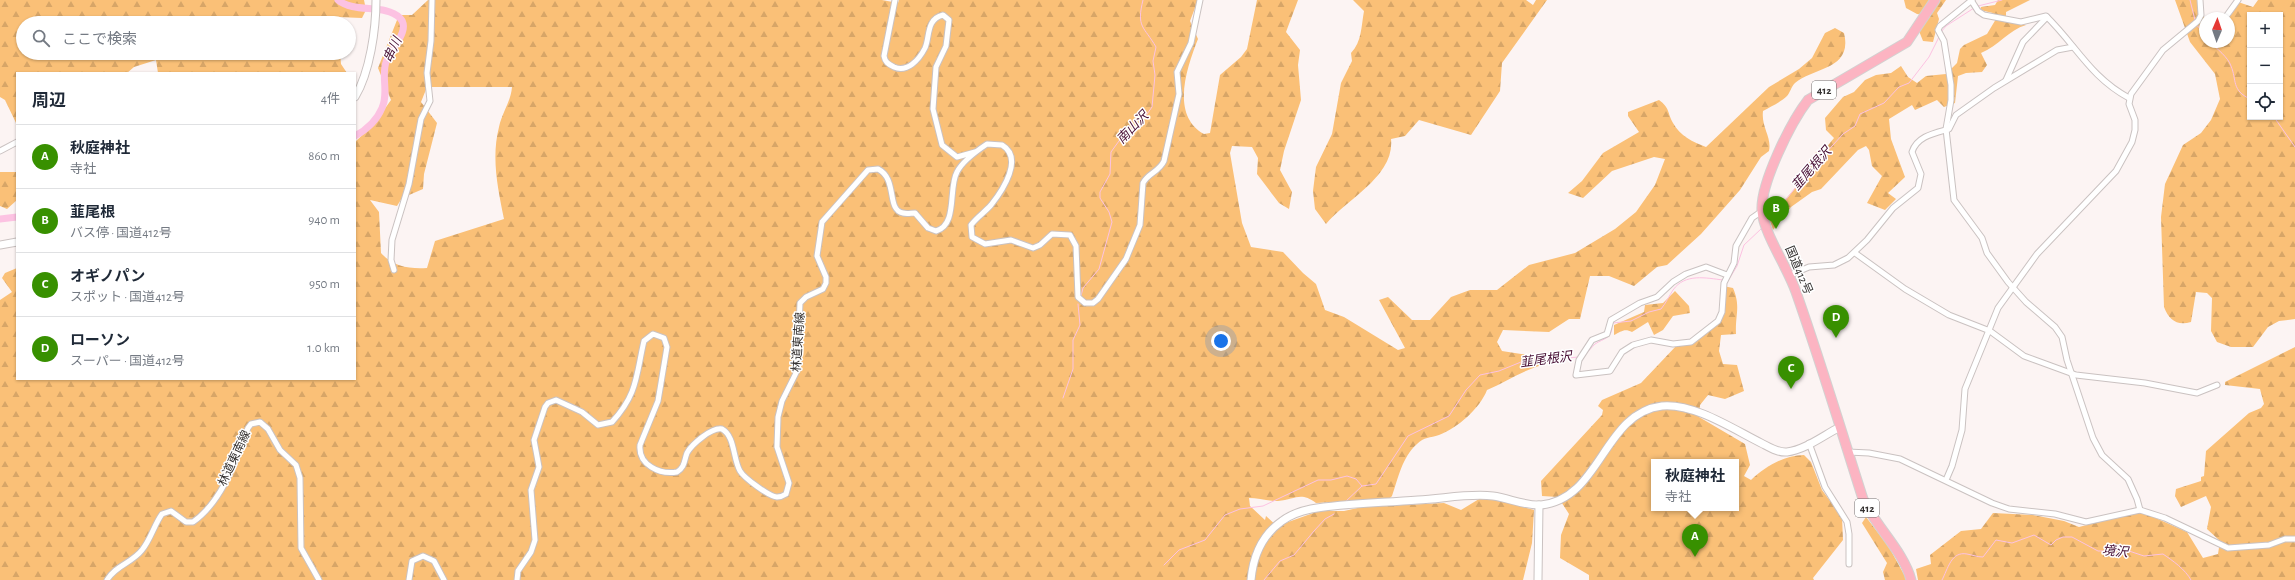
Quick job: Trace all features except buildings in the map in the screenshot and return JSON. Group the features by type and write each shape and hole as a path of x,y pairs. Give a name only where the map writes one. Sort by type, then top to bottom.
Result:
{"highway":[{"name":"国道412号","path":"1911,580 1905,563 1868,510 1790,275 1768,229 1763,214 1763,198 1771,172 1800,111 1808,100 1907,42 1935,0"}],"street":[{"path":"356,94 366,66 376,14 376,0"},
{"path":"394,270 391,260 392,240 410,184 421,119 430,101 427,73 431,41 432,0"},
{"path":"895,0 884,51 884,59 888,64 898,69 905,69 910,66 924,50 932,22 940,16 948,18 950,24 948,38 936,70 933,104 935,121 942,145 954,155 961,157 979,150"},
{"name":"林道東南線","path":"517,580 518,571 531,552 535,540 531,490 539,467 534,440 545,407 548,403 556,400 582,412 598,425 612,422 632,394 636,384 644,341 653,334 664,338 667,347 658,401 640,445 640,453 644,460 659,472 677,472 683,468 691,449 712,430 722,429 729,435 737,465 743,476 772,496 780,497 786,494 789,483 777,447 779,411 797,371 800,303 806,297 823,289 826,284 826,278 817,256 822,222 866,172 876,169 881,171 890,182 893,202 897,210 902,213 915,213 930,229 940,230 945,226 948,220 957,172 987,144 1002,145 1011,153 1012,165 996,198 971,225 972,237 985,244 1011,240 1033,248 1040,245 1052,234 1070,236 1076,246 1078,296 1083,302 1090,303 1098,299 1126,259 1141,220 1143,183 1162,165 1179,94 1177,72 1191,43 1200,0"},
{"path":"2200,0 2201,12"},
{"path":"2229,12 2238,0"},
{"path":"2129,98 2105,83 2048,17 2041,16 2021,22 1984,15 1977,10 1972,2 1940,26 1938,32 1942,38 1950,85 1951,100 1946,129 1954,200 1982,238 1986,253 2013,288 2059,332 2064,342 2067,360 2093,438 2102,455 2128,479 2140,510"},
{"path":"2005,81 2024,39 2048,17"},
{"path":"1946,480 1952,466 1962,430 1965,389 1990,331 1998,308 2037,254 2075,213 2105,185 2120,165 2135,130 2129,98 2163,50 2199,21"},
{"path":"1790,275 1809,267 1834,265 1855,253 1893,208 1918,188 1921,174 1912,152 1917,142 1939,131 1949,129 1953,119 1960,112 2005,81 2060,49 2073,47"},
{"path":"0,151 16,143"},
{"path":"1727,275 1706,267 1686,274 1673,282 1657,297 1611,320 1607,334 1592,340 1583,353 1579,360 1576,375 1603,374 1610,371 1622,352 1633,345 1651,340 1673,344 1691,342 1718,321 1722,312 1724,283 1734,262 1736,246 1752,218 1763,214"},
{"path":"0,245 16,242"},
{"path":"1855,253 1905,289 1949,315 1990,331 2028,358 2072,373 2196,393 2217,385"},
{"path":"1251,580 1255,556 1269,533 1283,520 1300,512 1334,507 1485,496 1539,505 1555,502 1573,492 1583,483 1626,424 1644,411 1657,407 1670,406 1690,409 1783,452 1788,452 1809,443 1840,427"},
{"name":"林道東南線","path":"107,580 115,569 136,557 144,549 162,514 171,511 186,522 192,522 199,518 218,493 248,428 255,422 260,422 268,429 276,444 298,470 300,478 301,548 319,580"},
{"path":"1809,443 1825,487 1847,522 1849,534 1849,564"},
{"path":"1848,452 1860,452 1896,457 2000,506 2055,514 2079,521 2097,520 2127,511 2140,510 2166,518 2228,548 2269,545 2285,539 2295,539"},
{"path":"1538,580 1539,505"},
{"path":"408,580 412,560 423,556 434,561 444,580"}],"green space":[{"path":"0,0 364,0 366,10 362,18 356,18 356,16 16,16 16,60 156,60 134,67 128,72 16,72 16,123 5,100 0,97"},
{"path":"428,0 882,0 898,3 899,0 1198,0 1190,21 1198,39 1186,76 1184,103 1187,115 1194,126 1204,134 1210,133 1220,75 1241,57 1247,49 1257,0 1298,0 1286,32 1300,50 1298,65 1301,100 1284,151 1280,170 1292,192 1289,209 1279,203 1257,174 1258,158 1252,147 1232,146 1230,153 1242,223 1251,247 1283,252 1316,284 1325,310 1344,317 1398,350 1405,348 1379,300 1388,297 1412,320 1430,320 1451,297 1470,290 1497,290 1529,265 1575,253 1615,229 1636,212 1655,185 1665,159 1654,157 1612,171 1583,198 1568,193 1582,181 1603,153 1639,132 1628,116 1628,112 1659,100 1667,108 1673,123 1679,132 1692,141 1706,147 1769,87 1799,69 1812,58 1825,33 1835,28 1844,33 1845,45 1843,54 1837,61 1795,83 1785,98 1763,111 1770,146 1769,151 1761,157 1740,190 1701,234 1667,265 1657,267 1634,286 1609,276 1590,276 1580,319 1569,319 1549,332 1503,330 1497,342 1502,351 1541,357 1555,362 1528,370 1487,390 1484,397 1468,417 1454,428 1420,442 1412,449 1404,462 1392,496 1389,499 1316,503 1306,497 1297,497 1278,501 1249,498 1250,506 1265,520 1266,516 1277,526 1319,511 1344,511 1362,507 1444,503 1461,510 1479,499 1498,500 1534,510 1532,543 1523,580 0,580 0,300 12,292 2,278 5,273 16,268 16,380 356,380 356,141 374,124 391,100 378,68 399,15 412,15","holes":["427,87 512,87 499,127 495,162 504,219 435,241 427,268 402,266 386,258 381,253 379,212 370,200 397,206 402,198 423,189 424,174 437,123 421,102"]},
{"path":"1353,0 1526,0 1533,5 1536,0 1547,0 1502,63 1500,91 1471,135 1419,120 1405,136 1391,139 1390,152 1378,176 1326,224 1315,209 1313,191 1316,167 1332,134 1341,83 1352,61 1351,53 1357,44 1360,34 1364,11"},
{"path":"1904,0 1946,0 1937,13 1939,19 1933,42 1923,41 1919,31 1929,16 1917,14 1906,8"},
{"path":"1998,0 2030,0 2006,12 2006,20 2026,25 2014,30 1981,53 1987,65 1982,72 1966,73 1958,76 1955,103 1944,107 1937,100 1915,110 1912,105 1889,119 1891,139 1905,177 1888,193 1896,199 1885,210 1867,203 1882,176 1872,166 1869,150 1866,146 1858,150 1821,189 1812,192 1791,207 1773,230 1769,218 1803,179 1810,160 1816,152 1825,149 1834,138 1826,130 1825,118 1843,97 1854,92 1865,80 1876,75 1891,73 1901,66 1908,77 1917,83 1926,76 1946,74 1957,63 1960,49 1964,45 1987,34 1996,19 1993,13 1980,10 1981,7 1995,5"},
{"path":"2175,0 2198,0 2202,12 2199,12 2199,48 2235,48 2235,12 2230,12 2238,2 2253,7 2258,0 2295,0 2295,319 2279,321 2268,327 2253,347 2231,347 2217,342 2211,331 2212,298 2207,293 2196,292 2191,322 2182,323 2174,321 2168,315 2164,307 2161,217 2165,184 2183,145 2201,133 2211,120 2220,99 2215,74 2190,42"},
{"path":"156,60 341,60 341,64 346,72 158,72"},
{"path":"0,172 16,172 16,201 7,209 0,206"},
{"path":"1723,286 1733,288 1737,300 1736,334 1721,335 1719,351 1723,364 1737,365 1744,391 1725,399 1708,395 1700,405 1699,417 1745,444 1750,465 1744,476 1751,480 1762,471 1782,459 1804,455 1811,462 1822,490 1842,517 1843,540 1813,578 1814,580 1589,580 1589,575 1560,558 1561,535 1569,514 1558,497 1542,496 1541,481 1602,415 1603,410 1598,406 1602,400 1641,383 1677,345 1691,343 1717,326 1723,315"},
{"path":"1675,291 1689,306 1690,313 1673,316 1663,330 1654,335 1648,322 1632,332 1625,330 1614,335 1614,325 1644,312 1645,305 1663,303"},
{"path":"2295,347 2295,580 1918,580 1916,569 1931,564 1930,555 1961,531 1981,529 1993,513 2033,515 2064,521 2079,527 2140,511 2187,532 2203,558 2218,554 2220,541 2207,529 2211,507 2206,496 2181,507 2175,496 2176,489 2201,481 2201,477 2204,476 2206,451 2249,413 2261,408 2264,404 2260,389 2225,385 2225,382"},
{"path":"1866,517 1889,547 1907,580 1885,580 1883,572 1887,563 1862,523"}],"waterway":[{"name":"串川","path":"338,0 353,7 378,9 393,13 400,18 403,23 402,34 386,62 384,73 385,97 382,108 371,124 356,135"},
{"name":"南山沢","path":"1081,296 1083,288 1099,269 1112,222 1109,212 1100,198 1100,192 1110,174 1111,152 1124,134 1140,124 1152,107 1155,75 1153,61 1156,47 1142,26 1140,16 1143,0"},
{"name":"韮尾根沢","path":"1978,6 2002,0"},
{"path":"2190,0 2195,20"},
{"name":"韮尾根沢","path":"1941,32 1946,26 1974,8"},
{"name":"韮尾根沢","path":"1769,221 1803,178 1843,134 1855,126 1860,114 1884,103 1899,87 1909,83 1929,57 1939,37"},
{"path":"2216,48 2230,63 2237,88 2247,98"},
{"path":"2276,120 2295,147"},
{"name":"串川","path":"0,219 16,217"},
{"name":"韮尾根沢","path":"1728,281 1737,266 1744,245 1761,229"},
{"name":"韮尾根沢","path":"1613,323 1631,321 1649,312 1661,309 1673,290 1683,281 1696,278 1723,280"},
{"name":"南山沢","path":"1063,398 1073,369 1073,340 1080,325 1078,304"},
{"name":"韮尾根沢","path":"1586,353 1595,344 1609,336 1612,326"},
{"name":"韮尾根沢","path":"1345,502 1362,486 1376,484 1408,436 1449,416 1466,390 1480,375 1499,371 1521,362 1579,357"},
{"path":"1164,565 1179,550 1205,540 1225,515 1240,509 1263,506 1318,480 1331,480 1347,476 1356,479 1362,486"},
{"name":"韮尾根沢","path":"1264,580 1280,561 1294,555 1325,519 1334,514"},
{"name":"境沢","path":"1942,580 1951,562 1957,555 1967,554 1983,557 1996,540 2012,543 2034,535 2051,545 2056,540 2063,537 2072,537 2098,551 2129,551 2144,556 2163,554 2175,562 2191,580"}],"place":[{"name":"韮尾根","path":"1776,229"},
{"name":"ローソン","path":"1836,338"},
{"name":"オギノパン","path":"1791,389"},
{"name":"秋庭神社","path":"1695,557"}]}
